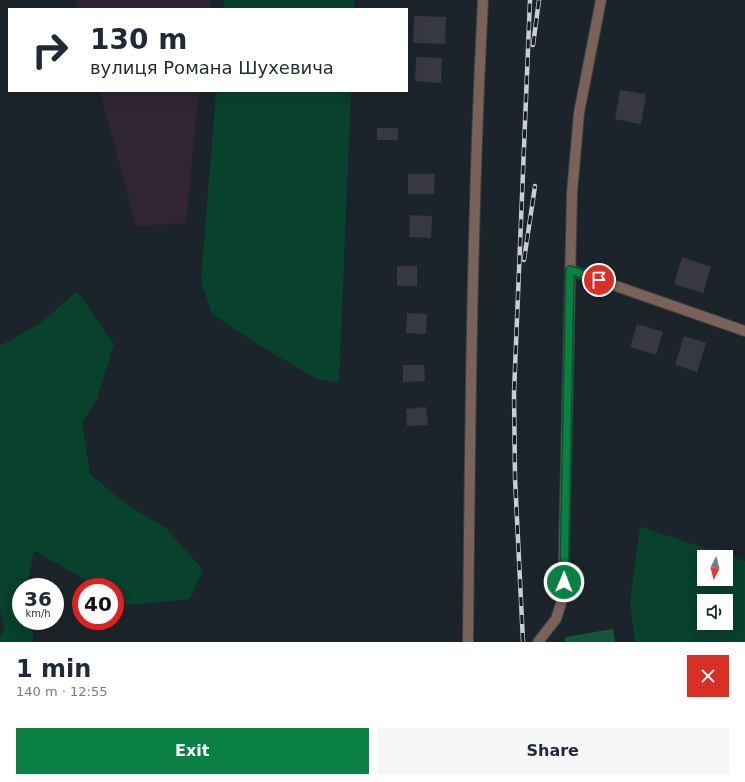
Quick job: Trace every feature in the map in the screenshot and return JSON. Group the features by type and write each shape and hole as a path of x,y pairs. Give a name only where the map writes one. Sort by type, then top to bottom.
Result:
{"street":[{"path":"468,642 470,416 479,78 483,0"},
{"path":"538,642 556,619 563,597 572,193 579,113 601,0"},
{"path":"570,270 745,330"}],"shaded area":[{"path":"75,0 211,0 210,8 78,8"},
{"path":"100,92 199,92 186,223 136,226"}],"green space":[{"path":"224,0 355,0 354,8 223,8"},
{"path":"216,92 351,92 339,382 318,380 254,342 212,314 201,281"},
{"path":"77,291 114,344 97,399 82,422 90,474 126,504 166,528 203,570 190,599 128,605 124,603 124,578 82,578 34,550 29,578 12,578 12,630 32,630 34,642 0,642 0,636 5,628 0,611 0,346 42,322"},
{"path":"640,527 711,550 697,550 697,586 733,586 733,557 745,561 745,642 635,642 630,601"},
{"path":"613,629 615,642 565,642 565,637"}],"building":[{"path":"414,16 446,17 445,44 413,43"},
{"path":"416,57 442,58 441,83 415,81"},
{"path":"620,90 646,94 641,124 615,119"},
{"path":"377,128 398,128 398,140 377,140"},
{"path":"408,174 435,174 434,194 408,194"},
{"path":"410,215 432,216 431,238 409,237"},
{"path":"682,257 711,267 703,293 674,284"},
{"path":"397,266 417,266 417,286 397,286"},
{"path":"407,313 427,314 426,334 406,333"},
{"path":"637,324 663,332 656,355 630,347"},
{"path":"684,336 706,343 697,372 675,365"},
{"path":"403,365 424,365 425,381 403,382"},
{"path":"426,407 428,425 407,426 406,409"}],"railway":[{"path":"523,642 515,478 514,393 530,0"},
{"path":"533,45 539,0"},
{"path":"524,260 535,186"}],"route":[{"path":"564,582 570,270 599,280"}]}
